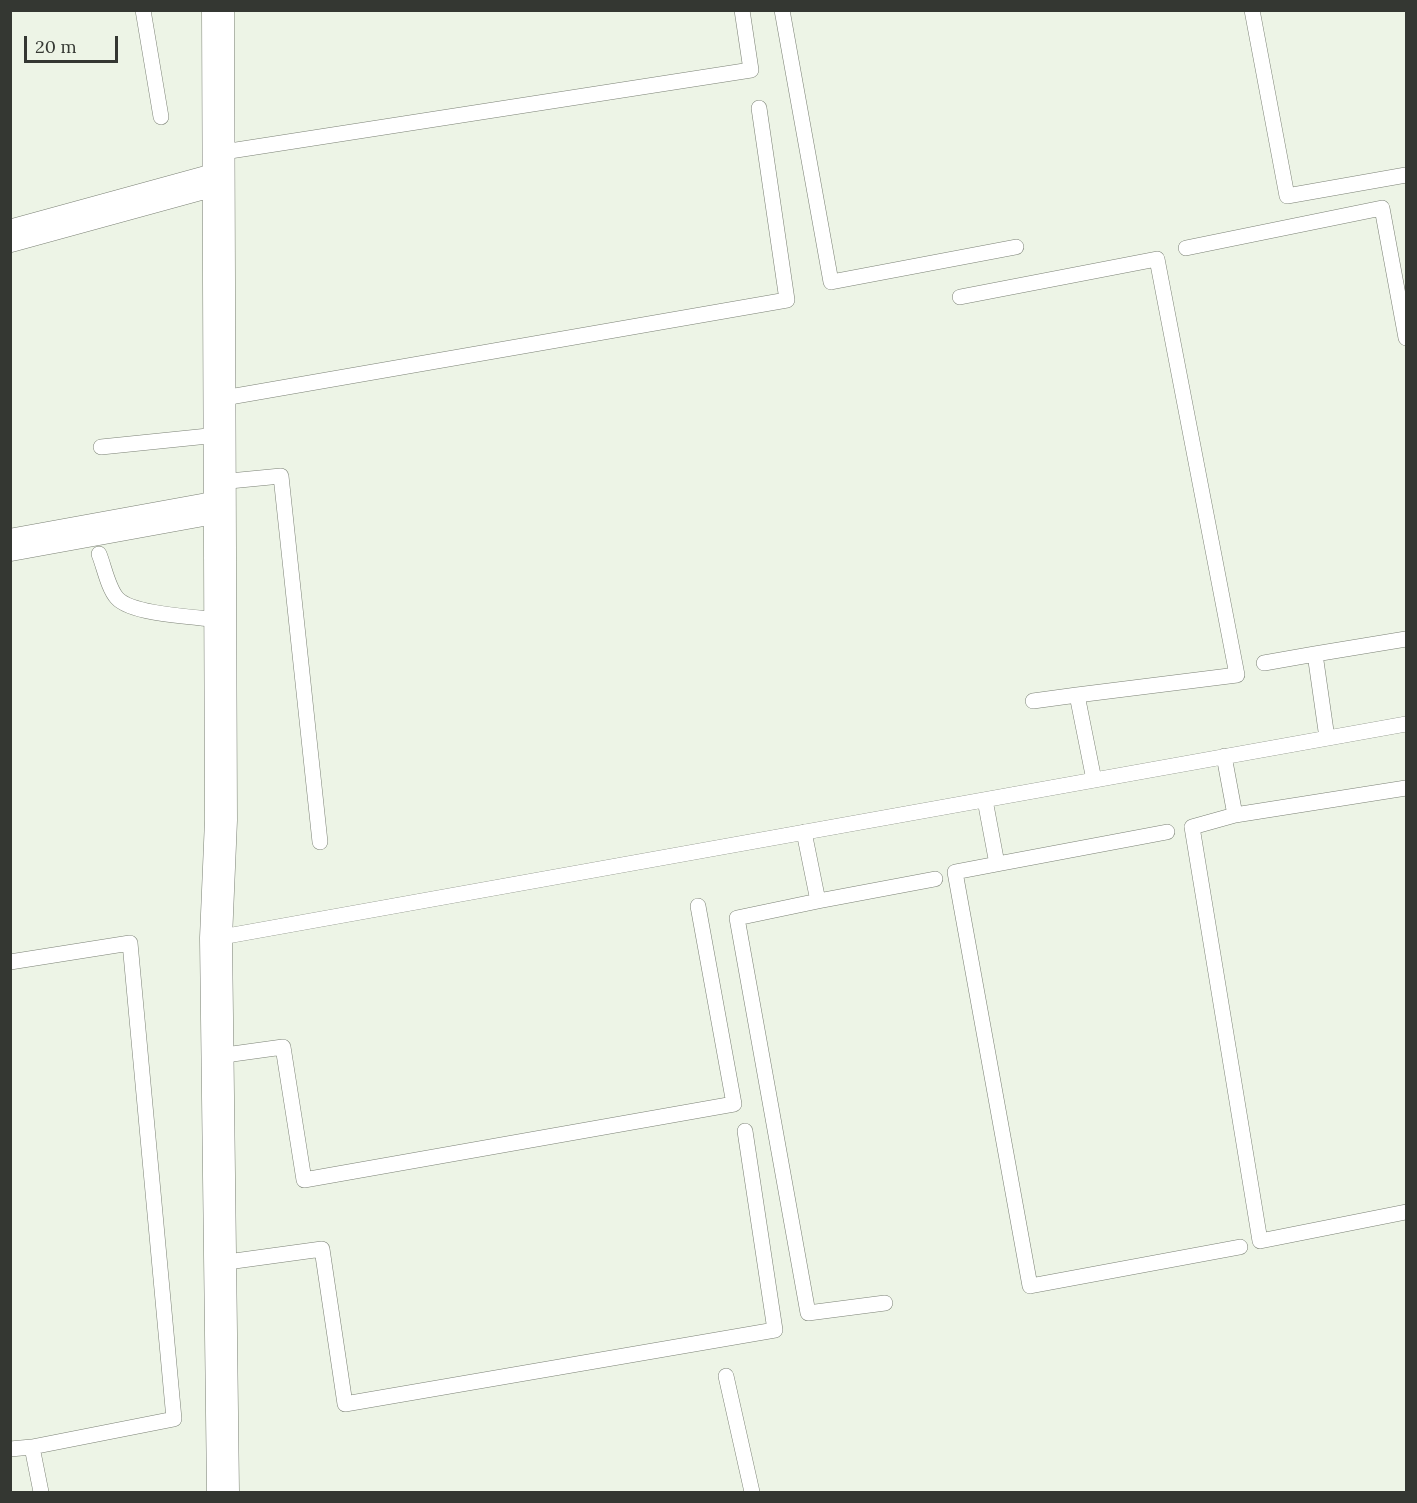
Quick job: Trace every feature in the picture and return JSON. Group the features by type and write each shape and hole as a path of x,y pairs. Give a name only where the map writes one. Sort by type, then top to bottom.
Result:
{"street":[{"path":"218,10 218,435 221,620 221,820 216,938 220,1263 218,1492"},
{"path":"10,236 218,166"},
{"path":"10,545 219,494"}],"lane":[{"path":"160,10 144,13 160,117"},
{"path":"218,166 751,70 742,10"},
{"path":"782,10 831,282 1016,247"},
{"path":"1252,10 1287,196 1407,175"},
{"path":"218,399 787,300 759,108"},
{"path":"1186,248 1382,208 1407,338"},
{"path":"960,297 1157,259 1237,675 1033,701"},
{"path":"101,447 218,435"},
{"path":"219,494 282,476 320,842"},
{"path":"99,554 116,598 127,605 143,610 221,620"},
{"path":"1264,663 1407,639"},
{"path":"1315,654 1327,738"},
{"path":"1077,695 1094,780"},
{"path":"216,938 1407,724"},
{"path":"1224,756 1235,816"},
{"path":"1407,788 1235,816 1192,826 1260,1241 1407,1212"},
{"path":"985,800 997,864"},
{"path":"804,832 818,901"},
{"path":"1167,832 955,872 1030,1286 1240,1247"},
{"path":"885,1303 808,1313 738,918 935,879"},
{"path":"218,1056 283,1047 304,1180 734,1104 698,906"},
{"path":"10,962 130,943 174,1419 32,1447 10,1449"},
{"path":"220,1263 322,1249 345,1404 776,1330 745,1131"},
{"path":"726,1376 752,1492"},
{"path":"32,1447 41,1492"}]}
